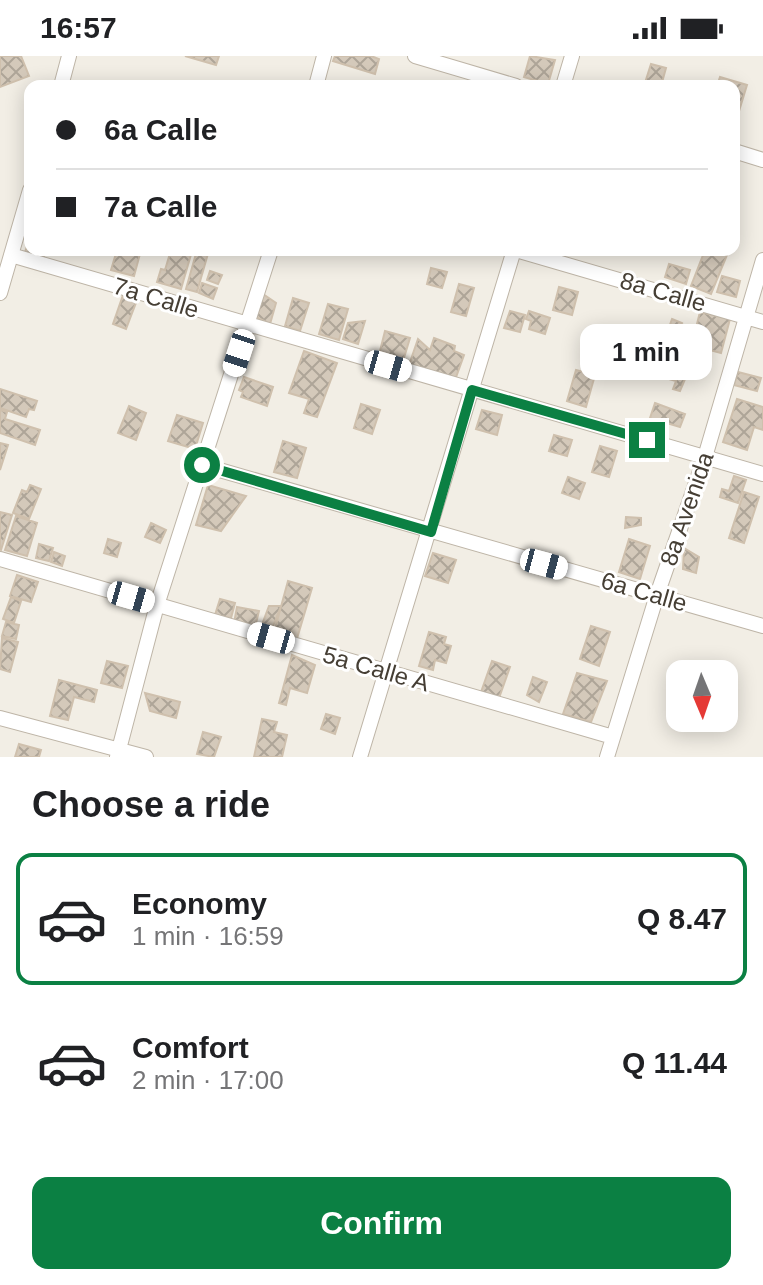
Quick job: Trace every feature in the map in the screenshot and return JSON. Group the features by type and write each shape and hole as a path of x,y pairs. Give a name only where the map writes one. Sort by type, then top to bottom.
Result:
{"street":[{"path":"63,80 69,56"},
{"path":"318,80 324,56"},
{"path":"415,56 496,80"},
{"path":"565,80 572,56"},
{"path":"740,153 763,160"},
{"path":"0,293 24,211"},
{"name":"7a Calle","path":"11,255 763,474"},
{"path":"118,753 157,605 269,256"},
{"path":"360,757 513,256"},
{"name":"8a Calle","path":"536,256 763,322"},
{"name":"8a Avenida","path":"607,757 657,595 705,457 763,260"},
{"name":"6a Calle","path":"202,465 763,626"},
{"name":"5a Calle A","path":"0,559 613,737"},
{"path":"0,718 118,753 146,757"}],"building":[{"path":"0,56 21,56 29,76 0,87"},
{"path":"185,56 219,56 216,65"},
{"path":"335,56 371,56 379,59 375,74 333,61"},
{"path":"530,56 555,60 549,80 524,77"},
{"path":"651,64 666,68 663,80 646,80"},
{"path":"740,83 747,85 740,108"},
{"path":"115,256 139,256 134,276 111,270"},
{"path":"169,256 191,256 181,289 157,282 161,269 165,270"},
{"path":"195,256 207,256 197,292 186,289"},
{"path":"703,256 727,256 711,294 691,286"},
{"path":"669,264 690,270 686,284 665,277"},
{"path":"431,268 447,272 442,288 427,284"},
{"path":"210,271 222,275 218,284 207,280"},
{"path":"722,276 740,281 736,297 717,292"},
{"path":"202,283 217,288 213,299 199,293"},
{"path":"459,284 474,288 466,316 451,312"},
{"path":"559,287 578,292 572,315 553,310"},
{"path":"263,294 276,303 270,324 254,316"},
{"path":"123,295 137,300 126,329 113,324"},
{"path":"293,298 309,303 300,331 285,326"},
{"path":"328,304 348,309 339,340 319,334"},
{"path":"510,311 525,315 520,332 504,328"},
{"path":"529,311 550,318 545,334 529,329 531,321 526,319"},
{"path":"700,312 730,319 721,353 680,342 684,325 696,328"},
{"path":"672,319 682,323 675,343 665,339"},
{"path":"365,321 358,344 343,339 348,323"},
{"path":"385,331 410,338 403,361 379,355"},
{"path":"434,338 455,346 454,351 464,355 455,380 409,365 418,339 430,350"},
{"path":"304,351 337,363 317,417 304,413 309,399 289,393"},
{"path":"674,367 688,372 680,391 673,389 676,381 669,379"},
{"path":"576,370 595,375 586,407 567,401"},
{"path":"738,372 761,378 757,391 734,385"},
{"path":"244,377 273,387 267,406 241,397 243,392 239,390"},
{"path":"0,389 37,401 34,410 29,409 26,417 0,408"},
{"path":"737,399 763,407 763,430 754,427 747,450 723,442"},
{"path":"655,403 685,414 680,427 660,421 658,427 648,424"},
{"path":"361,404 380,410 372,434 354,428"},
{"path":"129,406 146,413 136,440 118,433"},
{"path":"0,410 7,412 5,419 40,430 35,445 0,433"},
{"path":"482,410 502,415 497,435 476,429"},
{"path":"177,415 203,423 195,449 168,441"},
{"path":"554,435 572,440 567,456 549,451"},
{"path":"283,441 306,448 297,478 274,472"},
{"path":"0,443 8,445 0,470"},
{"path":"600,446 617,451 609,477 592,472"},
{"path":"734,476 746,480 738,503 720,497 722,489 729,491"},
{"path":"568,477 585,483 579,499 562,493"},
{"path":"30,485 41,489 29,519 13,513 22,490 27,492"},
{"path":"208,485 246,496 221,531 196,525"},
{"path":"744,492 759,497 744,543 729,538"},
{"path":"0,512 12,515 1,550 0,549"},
{"path":"16,516 37,523 27,556 5,550"},
{"path":"626,517 641,518 641,525 625,528"},
{"path":"151,523 166,530 160,543 145,537"},
{"path":"108,539 121,543 117,557 104,553"},
{"path":"629,539 650,546 640,579 619,572"},
{"path":"39,544 53,548 49,561 36,558"},
{"path":"684,548 699,557 696,573 683,569"},
{"path":"54,552 65,556 62,566 51,562"},
{"path":"433,553 456,560 448,583 425,576"},
{"path":"17,575 38,582 31,602 10,596"},
{"path":"288,581 312,588 296,642 273,636"},
{"path":"11,597 21,601 14,623 3,619"},
{"path":"220,599 235,603 231,618 215,615"},
{"path":"269,606 281,606 270,634 260,630"},
{"path":"237,607 259,611 255,627 234,623"},
{"path":"6,622 19,625 16,639 2,636"},
{"path":"591,626 610,632 599,666 580,659"},
{"path":"429,632 446,637 444,644 451,646 446,663 435,660 433,670 419,666"},
{"path":"2,638 18,642 10,672 0,669"},
{"path":"292,655 315,665 307,693 290,688 286,705 279,703"},
{"path":"107,661 128,666 122,688 101,683"},
{"path":"492,661 510,667 499,698 481,692"},
{"path":"577,673 607,681 591,722 563,714"},
{"path":"533,677 547,682 539,702 527,695"},
{"path":"59,680 97,690 94,702 74,697 68,720 50,716"},
{"path":"145,693 180,702 176,718 150,711"},
{"path":"326,714 340,718 335,734 321,729"},
{"path":"262,719 277,722 274,732 287,735 282,757 254,757"},
{"path":"203,732 221,737 214,757 197,754"},
{"path":"19,744 41,750 39,757 15,757"}],"route":[{"path":"202,465 431,532 472,390 647,440"}]}
